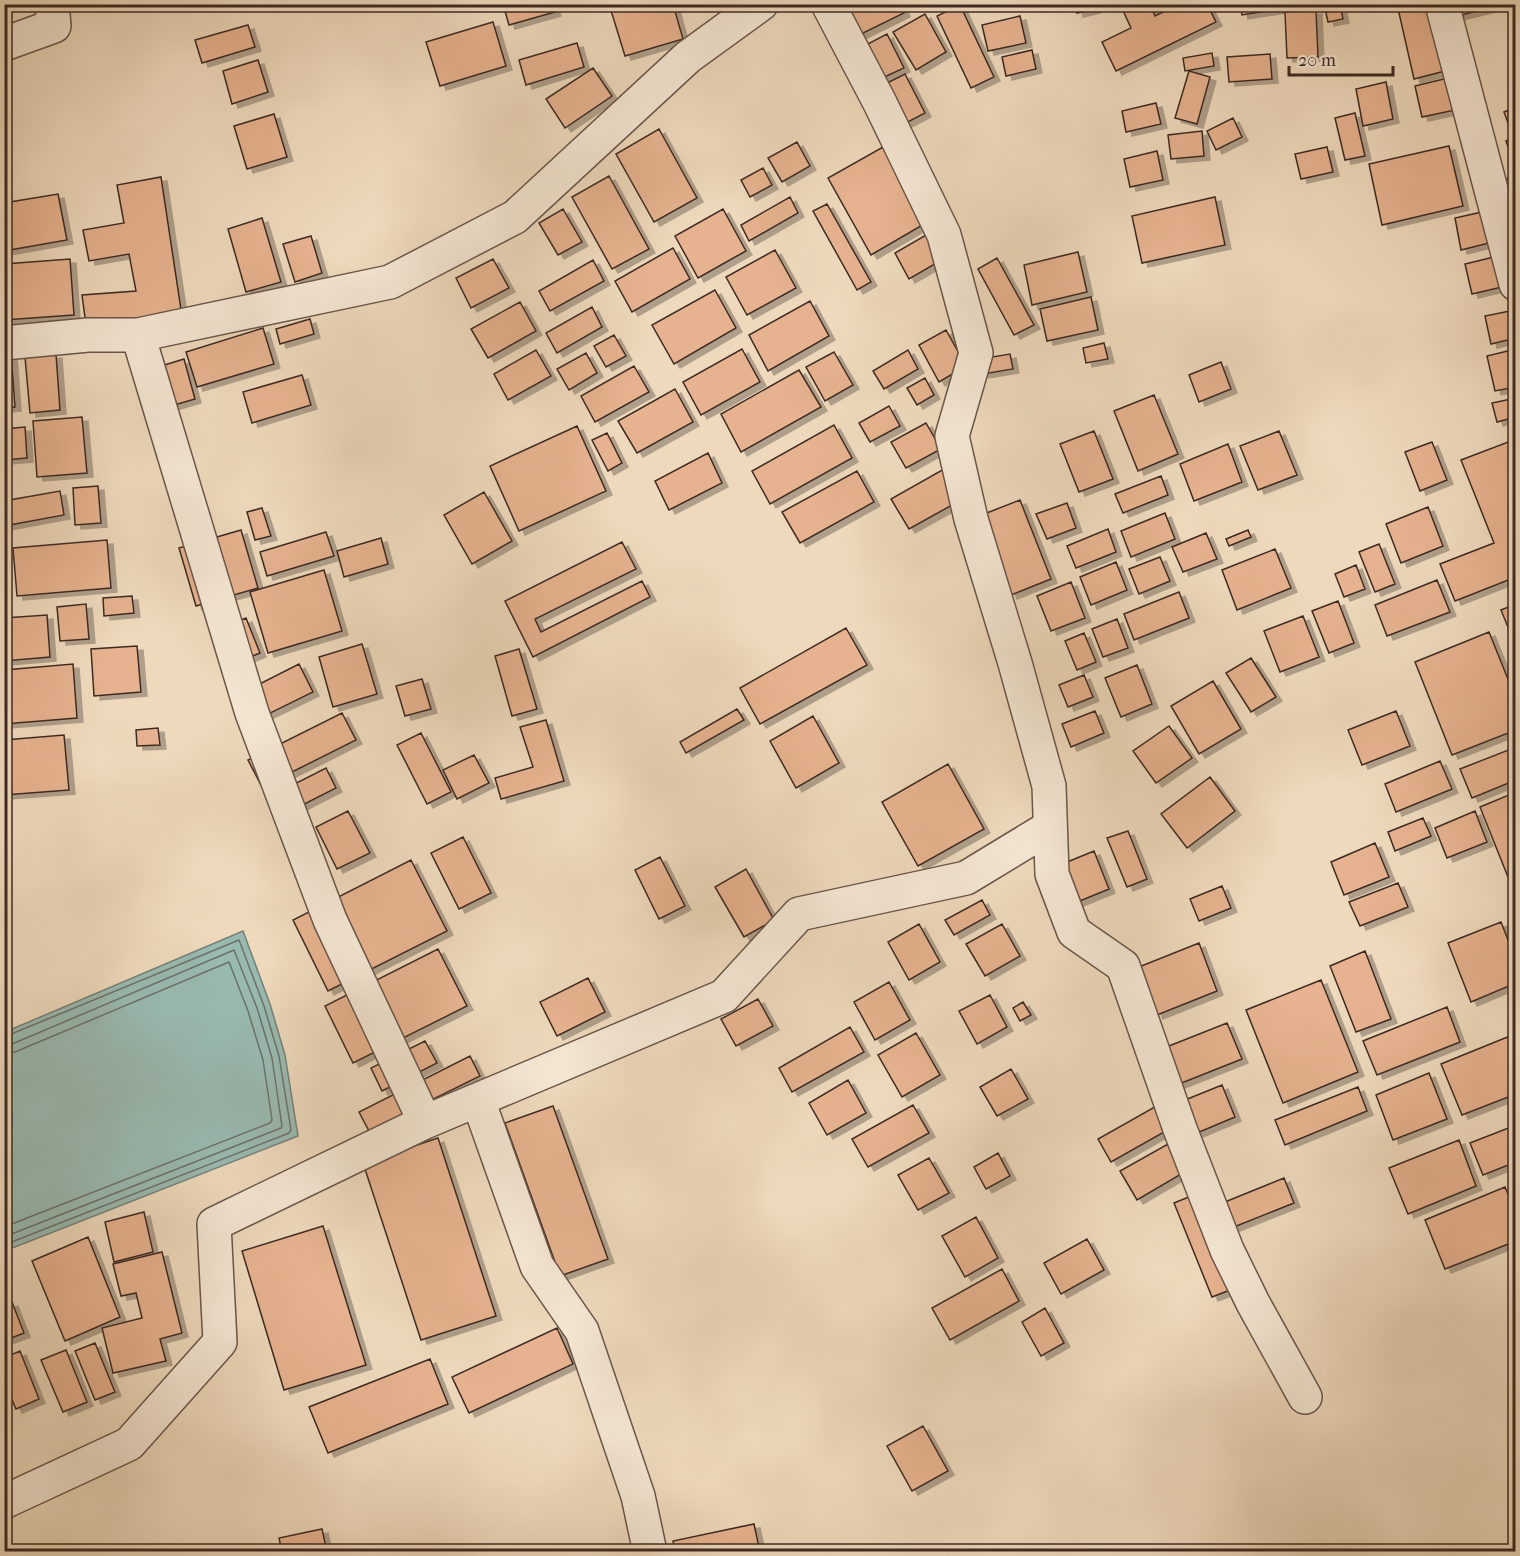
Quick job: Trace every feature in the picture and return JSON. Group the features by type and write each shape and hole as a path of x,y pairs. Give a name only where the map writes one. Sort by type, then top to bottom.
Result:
{"street":[{"path":"4,343 88,335 138,335 390,282 515,217 688,57 761,4"},
{"path":"828,4 880,102 944,236 976,353 952,436 970,519 1015,663 1049,786 1052,874 1074,932 1123,966 1180,1129 1227,1250 1253,1304 1305,1397"},
{"path":"1443,4 1515,284"},
{"path":"4,44 59,12"},
{"path":"138,335 252,714 330,920 425,1122"},
{"path":"4,1502 129,1444 220,1342 214,1224 425,1122 724,996 799,914 966,878 1050,827"},
{"path":"478,1100 537,1266 582,1331 638,1496 650,1551"}],"water":[{"path":"243,931 270,1004 285,1055 298,1136 5,1251 5,1032"}],"building":[{"path":"503,4 553,4 555,12 509,25"},
{"path":"609,4 673,4 683,39 625,56"},
{"path":"839,4 900,4 904,13 855,37"},
{"path":"1075,4 1094,4 1095,9 1077,13"},
{"path":"1120,4 1150,4 1155,16 1179,4 1207,4 1216,22 1116,71 1102,42 1131,28"},
{"path":"1240,4 1298,4 1298,6 1242,15"},
{"path":"1324,4 1340,4 1343,19 1328,22"},
{"path":"1397,4 1430,4 1445,71 1414,79"},
{"path":"1450,4 1490,4 1490,8 1453,17"},
{"path":"960,5 994,77 971,88 937,16"},
{"path":"1316,10 1318,57 1287,58 1285,12"},
{"path":"925,14 946,52 916,70 893,32"},
{"path":"1020,16 1026,43 988,51 982,25"},
{"path":"493,22 506,66 440,86 426,42"},
{"path":"248,25 255,47 202,63 195,40"},
{"path":"887,34 904,68 878,80 862,47"},
{"path":"577,43 584,67 526,85 519,60"},
{"path":"1032,50 1036,69 1006,76 1002,57"},
{"path":"1212,53 1214,66 1185,71 1183,58"},
{"path":"1270,54 1272,79 1229,82 1227,57"},
{"path":"258,60 268,92 232,104 223,71"},
{"path":"593,68 612,96 565,128 546,99"},
{"path":"1189,71 1210,77 1197,124 1175,118"},
{"path":"905,74 925,113 904,124 885,84"},
{"path":"1448,78 1455,110 1422,117 1415,86"},
{"path":"1386,82 1393,119 1363,126 1356,89"},
{"path":"1156,103 1161,124 1126,132 1122,111"},
{"path":"1516,107 1516,126 1510,128 1504,112"},
{"path":"1355,113 1365,156 1345,160 1335,118"},
{"path":"274,114 287,157 247,169 234,126"},
{"path":"1233,118 1242,137 1216,150 1207,131"},
{"path":"659,129 697,198 654,222 616,154"},
{"path":"1202,131 1204,156 1171,159 1168,135"},
{"path":"1516,137 1516,167 1515,167 1506,141"},
{"path":"797,142 810,166 782,182 768,158"},
{"path":"1449,146 1463,206 1382,225 1369,164"},
{"path":"883,147 926,223 871,255 828,178"},
{"path":"1327,147 1333,172 1301,179 1295,154"},
{"path":"1157,151 1163,180 1130,187 1124,159"},
{"path":"763,168 772,185 750,197 741,180"},
{"path":"609,176 649,249 612,269 572,197"},
{"path":"1516,176 1516,220 1501,181"},
{"path":"161,177 183,323 86,325 82,295 136,291 129,254 89,261 83,230 124,223 117,185"},
{"path":"58,194 67,240 4,251 4,203"},
{"path":"790,197 798,213 749,241 741,225"},
{"path":"1215,197 1225,245 1142,263 1132,216"},
{"path":"827,204 871,282 857,290 813,211"},
{"path":"563,209 582,242 558,255 539,223"},
{"path":"723,209 746,251 698,278 675,236"},
{"path":"1482,212 1489,243 1461,250 1455,218"},
{"path":"262,218 281,282 246,292 228,229"},
{"path":"926,235 940,261 909,279 895,253"},
{"path":"311,236 322,273 295,282 283,244"},
{"path":"673,248 690,279 632,312 615,281"},
{"path":"775,250 796,288 747,315 726,277"},
{"path":"1078,252 1087,292 1032,305 1024,265"},
{"path":"1494,257 1502,287 1472,294 1465,264"},
{"path":"997,258 1034,325 1014,335 978,269"},
{"path":"70,259 74,315 4,320 4,264"},
{"path":"493,259 509,288 471,308 456,278"},
{"path":"593,260 604,281 550,311 539,291"},
{"path":"715,290 736,328 674,364 652,325"},
{"path":"1091,297 1098,330 1047,341 1040,309"},
{"path":"810,301 829,336 768,371 749,335"},
{"path":"520,302 536,331 488,358 471,329"},
{"path":"592,307 602,327 557,353 546,333"},
{"path":"1515,310 1516,338 1491,344 1485,316"},
{"path":"310,319 314,334 280,344 276,329"},
{"path":"263,328 274,364 197,387 186,352"},
{"path":"946,330 966,366 939,382 919,345"},
{"path":"614,335 626,356 606,367 594,346"},
{"path":"1104,343 1108,359 1086,363 1083,348"},
{"path":"742,349 760,382 701,415 683,382"},
{"path":"1516,349 1516,387 1495,391 1487,356"},
{"path":"536,350 551,376 508,400 494,374"},
{"path":"908,350 918,369 884,389 873,371"},
{"path":"11,352 15,407 4,408 4,353"},
{"path":"834,352 853,385 825,401 806,367"},
{"path":"586,353 597,373 569,390 557,369"},
{"path":"56,354 60,410 30,413 25,357"},
{"path":"1010,354 1013,369 983,374 980,359"},
{"path":"184,359 195,399 154,411 142,372"},
{"path":"1221,362 1231,389 1199,402 1189,375"},
{"path":"634,366 649,392 595,422 581,396"},
{"path":"799,370 821,407 741,452 721,414"},
{"path":"302,375 311,405 252,423 243,392"},
{"path":"925,378 934,395 917,405 907,388"},
{"path":"675,389 693,422 637,453 618,421"},
{"path":"1154,395 1178,454 1138,471 1114,411"},
{"path":"1516,398 1516,417 1497,422 1492,403"},
{"path":"889,406 900,426 870,442 859,423"},
{"path":"82,417 87,473 37,477 33,421"},
{"path":"926,423 941,449 906,468 891,442"},
{"path":"834,425 852,458 770,504 752,471"},
{"path":"577,426 606,491 519,531 490,466"},
{"path":"25,427 27,458 4,460 4,429"},
{"path":"1094,431 1113,479 1079,492 1060,444"},
{"path":"1279,431 1297,475 1258,490 1240,446"},
{"path":"607,433 622,463 608,471 592,440"},
{"path":"1516,439 1516,577 1455,601 1440,564 1494,543 1461,460"},
{"path":"1432,442 1447,480 1420,491 1405,452"},
{"path":"1228,444 1242,482 1194,501 1180,464"},
{"path":"708,453 722,483 669,510 655,481"},
{"path":"944,469 961,500 909,529 891,499"},
{"path":"857,471 874,502 800,543 782,512"},
{"path":"1161,476 1168,495 1123,513 1115,494"},
{"path":"98,486 101,523 75,525 73,488"},
{"path":"60,491 64,515 4,526 4,501"},
{"path":"484,492 512,541 472,564 444,515"},
{"path":"1020,500 1051,579 1011,595 979,516"},
{"path":"1067,503 1076,528 1047,539 1036,514"},
{"path":"1428,507 1443,546 1401,563 1386,524"},
{"path":"262,508 271,536 255,540 247,512"},
{"path":"1165,513 1175,539 1131,557 1121,531"},
{"path":"1108,529 1116,552 1076,568 1067,546"},
{"path":"241,530 258,588 196,606 179,548"},
{"path":"1248,530 1251,537 1229,546 1226,539"},
{"path":"326,532 334,556 267,576 260,552"},
{"path":"1206,533 1217,559 1183,572 1172,547"},
{"path":"381,538 388,564 344,577 337,551"},
{"path":"107,540 111,588 17,596 13,548"},
{"path":"622,542 636,569 535,619 541,632 642,581 650,597 533,657 505,601"},
{"path":"1379,544 1395,584 1375,592 1359,552"},
{"path":"1275,549 1291,588 1237,610 1222,570"},
{"path":"1160,557 1170,581 1139,594 1129,569"},
{"path":"1116,562 1127,590 1091,605 1080,577"},
{"path":"1356,565 1365,589 1344,597 1335,574"},
{"path":"324,570 342,631 268,653 250,592"},
{"path":"1437,580 1450,612 1387,636 1375,605"},
{"path":"1071,582 1085,618 1051,631 1037,596"},
{"path":"1179,592 1189,618 1134,640 1124,614"},
{"path":"132,596 134,613 104,616 103,598"},
{"path":"1338,601 1354,643 1329,653 1312,611"},
{"path":"86,604 89,639 60,641 57,607"},
{"path":"1516,604 1516,647 1501,610"},
{"path":"47,615 50,657 4,661 4,618"},
{"path":"1303,616 1319,657 1280,672 1264,631"},
{"path":"246,618 260,653 225,667 211,632"},
{"path":"1117,619 1128,648 1103,657 1092,629"},
{"path":"846,628 867,665 760,724 740,688"},
{"path":"1489,632 1516,699 1516,730 1452,755 1415,662"},
{"path":"1084,633 1096,662 1077,670 1065,641"},
{"path":"362,644 377,694 333,707 319,657"},
{"path":"137,646 141,692 94,696 91,649"},
{"path":"519,649 537,709 512,716 495,656"},
{"path":"1251,658 1276,697 1251,712 1226,673"},
{"path":"73,664 77,718 4,724 4,670"},
{"path":"299,664 313,692 246,725 232,698"},
{"path":"1137,665 1152,704 1121,717 1105,678"},
{"path":"1084,675 1093,697 1068,707 1059,685"},
{"path":"422,679 431,709 405,716 396,686"},
{"path":"1213,681 1241,729 1199,754 1171,706"},
{"path":"737,709 744,720 686,753 680,742"},
{"path":"1095,711 1104,733 1071,747 1062,724"},
{"path":"1396,711 1410,746 1362,765 1348,730"},
{"path":"342,713 356,740 262,787 248,760"},
{"path":"813,716 839,763 796,788 770,741"},
{"path":"546,720 564,781 501,799 495,778 533,767 520,727"},
{"path":"1169,726 1192,758 1156,783 1133,751"},
{"path":"158,728 160,745 137,746 136,730"},
{"path":"421,733 451,792 427,804 397,745"},
{"path":"64,735 69,790 4,795 4,740"},
{"path":"1516,747 1516,780 1472,798 1460,769"},
{"path":"474,755 489,783 457,799 443,770"},
{"path":"1440,761 1452,789 1396,812 1385,784"},
{"path":"948,764 984,829 918,866 882,802"},
{"path":"326,768 336,788 277,818 267,798"},
{"path":"1210,777 1235,811 1187,848 1161,814"},
{"path":"1516,792 1516,874 1508,877 1480,807"},
{"path":"348,811 370,853 337,869 316,827"},
{"path":"1475,811 1487,842 1447,858 1435,828"},
{"path":"1423,818 1431,836 1395,851 1388,832"},
{"path":"1128,831 1147,879 1127,887 1107,838"},
{"path":"463,837 491,893 459,909 431,853"},
{"path":"1375,843 1389,877 1344,895 1331,862"},
{"path":"1094,851 1109,889 1075,903 1060,865"},
{"path":"660,857 685,906 659,919 635,870"},
{"path":"411,860 447,931 328,991 293,920"},
{"path":"746,869 774,920 744,937 715,887"},
{"path":"1398,883 1408,907 1360,926 1349,902"},
{"path":"1222,886 1231,908 1199,921 1190,899"},
{"path":"982,900 990,915 954,935 945,920"},
{"path":"1501,922 1516,960 1516,983 1471,1002 1448,943"},
{"path":"919,924 940,962 909,980 888,942"},
{"path":"1002,924 1020,956 985,976 966,944"},
{"path":"1199,943 1217,991 1157,1015 1139,967"},
{"path":"438,949 467,1006 353,1063 325,1006"},
{"path":"1365,951 1391,1019 1356,1032 1330,966"},
{"path":"588,978 605,1012 557,1036 540,1002"},
{"path":"1321,980 1358,1072 1283,1103 1246,1010"},
{"path":"889,982 910,1020 875,1040 854,1002"},
{"path":"990,995 1007,1027 977,1044 959,1011"},
{"path":"758,999 773,1026 736,1046 721,1019"},
{"path":"1023,1002 1031,1015 1020,1021 1013,1008"},
{"path":"1447,1007 1460,1042 1377,1075 1363,1041"},
{"path":"1227,1023 1242,1059 1179,1084 1164,1048"},
{"path":"850,1027 864,1052 792,1092 779,1068"},
{"path":"916,1033 940,1075 902,1097 878,1055"},
{"path":"1510,1036 1516,1050 1516,1094 1462,1115 1441,1064"},
{"path":"425,1041 437,1063 382,1091 371,1068"},
{"path":"470,1056 480,1076 369,1131 359,1112"},
{"path":"1011,1069 1028,1099 997,1116 980,1087"},
{"path":"1429,1073 1447,1119 1393,1140 1376,1095"},
{"path":"848,1080 866,1113 827,1135 809,1103"},
{"path":"1222,1085 1235,1117 1197,1133 1185,1100"},
{"path":"1358,1087 1367,1111 1285,1145 1275,1120"},
{"path":"1160,1104 1173,1127 1111,1162 1098,1139"},
{"path":"913,1105 929,1133 868,1167 852,1139"},
{"path":"553,1106 608,1259 560,1276 505,1123"},
{"path":"1516,1125 1516,1162 1483,1175 1470,1143"},
{"path":"438,1138 496,1316 421,1340 363,1163"},
{"path":"1459,1140 1476,1186 1408,1214 1389,1168"},
{"path":"1168,1144 1183,1173 1137,1200 1120,1171"},
{"path":"998,1153 1010,1176 986,1189 974,1167"},
{"path":"929,1158 949,1193 918,1210 898,1175"},
{"path":"1284,1178 1294,1203 1229,1229 1220,1204"},
{"path":"1505,1187 1516,1213 1516,1241 1445,1269 1425,1220"},
{"path":"1201,1192 1238,1287 1212,1297 1174,1203"},
{"path":"144,1212 153,1252 114,1262 105,1222"},
{"path":"976,1217 998,1258 965,1277 942,1236"},
{"path":"323,1226 366,1365 284,1390 242,1251"},
{"path":"88,1237 120,1317 65,1341 32,1261"},
{"path":"1087,1239 1104,1270 1061,1294 1044,1263"},
{"path":"162,1252 182,1333 160,1339 166,1361 113,1373 102,1328 142,1318 136,1293 121,1296 113,1264"},
{"path":"1002,1269 1019,1301 950,1340 932,1308"},
{"path":"12,1302 24,1333 4,1341 4,1305"},
{"path":"1045,1308 1064,1343 1041,1356 1022,1322"},
{"path":"557,1328 573,1364 469,1413 452,1377"},
{"path":"95,1343 115,1392 95,1400 75,1351"},
{"path":"66,1350 87,1402 63,1412 41,1360"},
{"path":"20,1351 39,1399 16,1409 4,1381 4,1358"},
{"path":"430,1359 448,1404 328,1453 309,1407"},
{"path":"923,1426 948,1471 912,1491 887,1446"},
{"path":"754,1524 760,1552 675,1552 673,1541"},
{"path":"322,1529 327,1552 282,1552 279,1538"}]}
